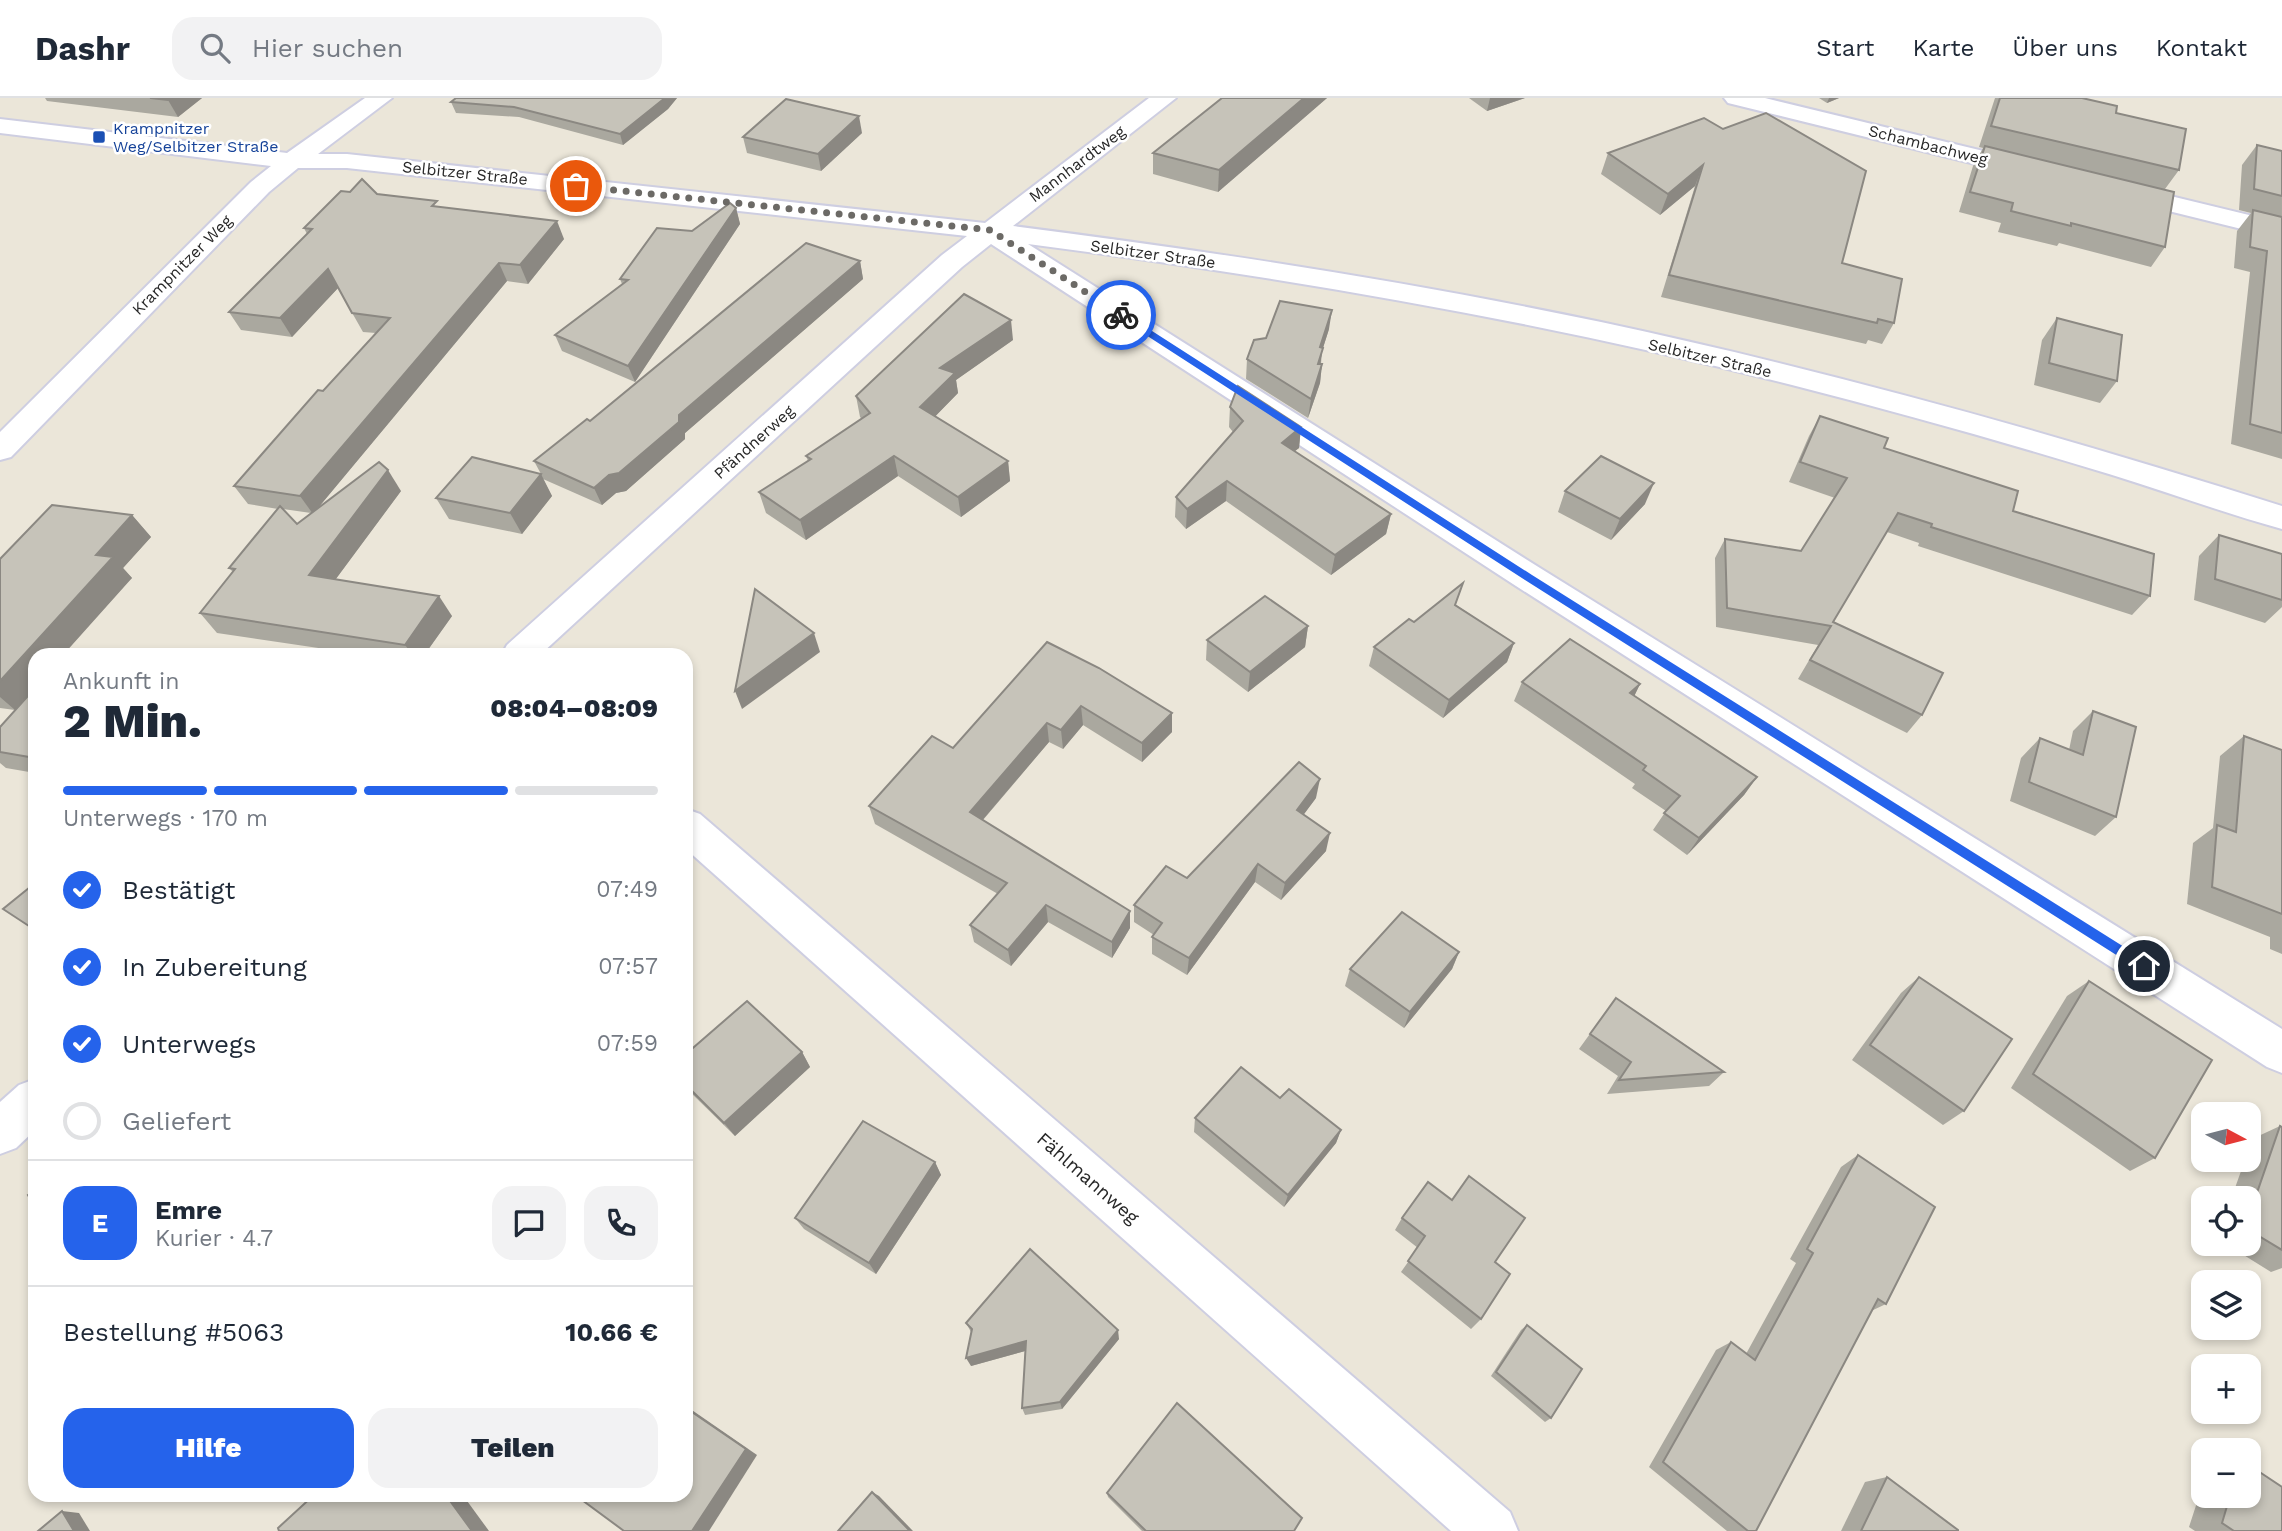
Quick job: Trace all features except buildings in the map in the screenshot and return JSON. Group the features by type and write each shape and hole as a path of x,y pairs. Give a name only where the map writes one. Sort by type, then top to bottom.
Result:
{"street":[{"name":"Krampnitzer Weg","path":"0,450 260,187 292,160 380,98"},
{"name":"Mannhardtweg","path":"990,230 1164,98"},
{"name":"Schambachweg","path":"1736,98 2056,176"},
{"name":"Selbitzer Straße","path":"0,126 292,160 347,161 990,230 1324,279 1564,325 1840,388 2064,450 2282,518"},
{"path":"2096,186 2282,231"},
{"name":"Pfändnerweg","path":"526,648 952,261 990,230"},
{"path":"990,230 1528,578 2282,1053"},
{"name":"Fählmannweg","path":"693,831 1491,1531"},
{"path":"0,1132 28,1106"}],"way so far":[{"path":"576,186 990,230 1121,315"}],"place":[{"name":"Krampnitzer Weg/Selbitzer Straße","path":"99,137"}],"route":[{"path":"1121,315 1528,578 2144,966"}]}
